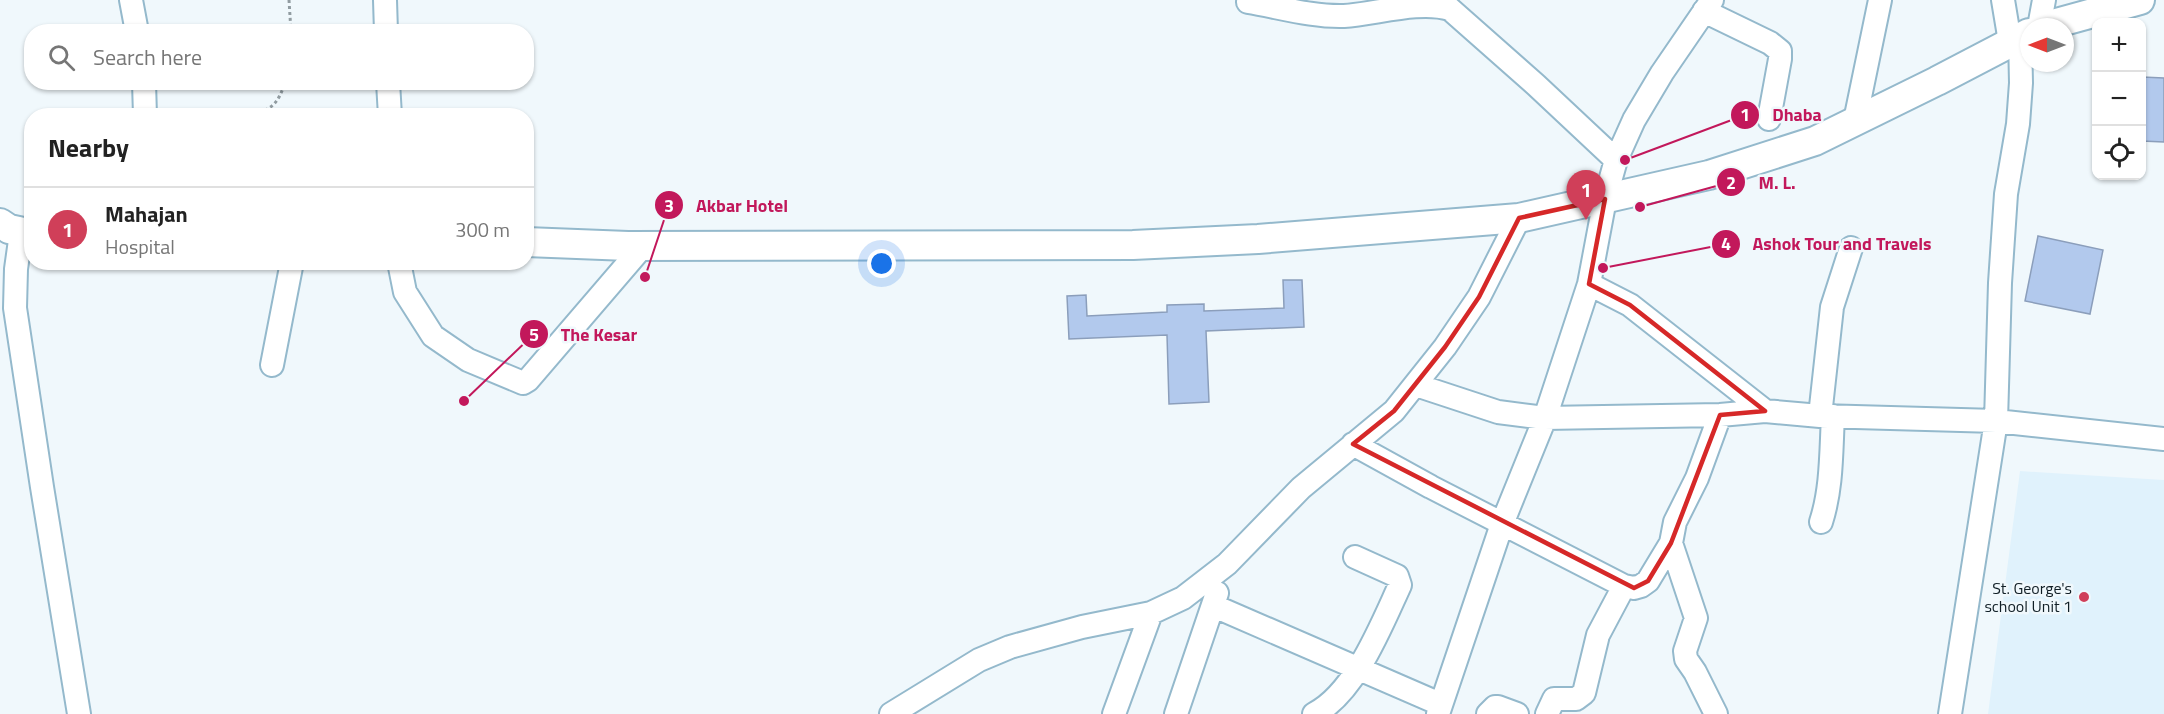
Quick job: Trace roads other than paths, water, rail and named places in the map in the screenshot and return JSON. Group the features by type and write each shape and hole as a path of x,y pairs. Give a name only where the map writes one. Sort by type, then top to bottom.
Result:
{"main road":[{"path":"2074,19 2140,0"},
{"path":"534,242 643,246 1133,245 1519,219 1709,175 1815,141 2020,37"}],"street":[{"path":"131,0 136,24"},
{"path":"385,0 386,24"},
{"path":"1855,121 1880,0"},
{"path":"2003,0 2020,22"},
{"path":"2035,18 2044,0"},
{"path":"1248,2 1331,15 1353,15 1410,7 1434,6 1450,9 1520,70 1616,160"},
{"path":"1214,606 1358,668 1439,709 1502,524 1545,418 1589,284 1605,199 1616,160 1634,120 1662,73 1708,6 1776,46 1780,51 1768,119"},
{"path":"1950,714 1996,421 2000,283 2006,194 2018,124 2023,72"},
{"path":"144,90 145,108"},
{"path":"388,90 390,108"},
{"path":"891,714 979,660 1010,647 1082,627 1151,614 1183,598 1227,564 1301,488 1390,416 1445,347 1479,297 1519,219"},
{"path":"12,230 16,269 15,308 80,714"},
{"path":"401,270 405,292 433,336 468,360 523,382 528,381 643,246"},
{"path":"1821,522 1830,483 1826,416 1832,307 1851,248"},
{"path":"272,365 290,270"},
{"path":"1589,284 1630,305 1765,411"},
{"path":"1416,385 1498,412 1545,418 1720,415 1765,411 1826,416 1996,421 2164,439"},
{"path":"1353,444 1502,524 1624,586 1634,588 1648,581 1671,543 1675,522 1697,478 1720,415"},
{"path":"1671,543 1696,618 1685,656 1716,714"},
{"path":"1314,714 1324,709 1344,691 1358,668 1400,581 1397,576 1355,556"},
{"path":"1176,714 1227,564"},
{"path":"1547,714 1554,699 1576,699 1584,693 1598,635 1624,586"},
{"path":"1114,714 1151,614"},
{"path":"1488,714 1498,707 1517,714"}],"place":[{"name":"Dhaba","path":"1625,160"},
{"name":"M. L.","path":"1640,207"},
{"name":"Mahajan","path":"1586,220"},
{"name":"Ashok Tour and Travels","path":"1603,268"},
{"name":"Akbar Hotel","path":"645,277"},
{"name":"The Kesar","path":"464,401"},
{"name":"St. George's school Unit 1","path":"2084,597"}]}
